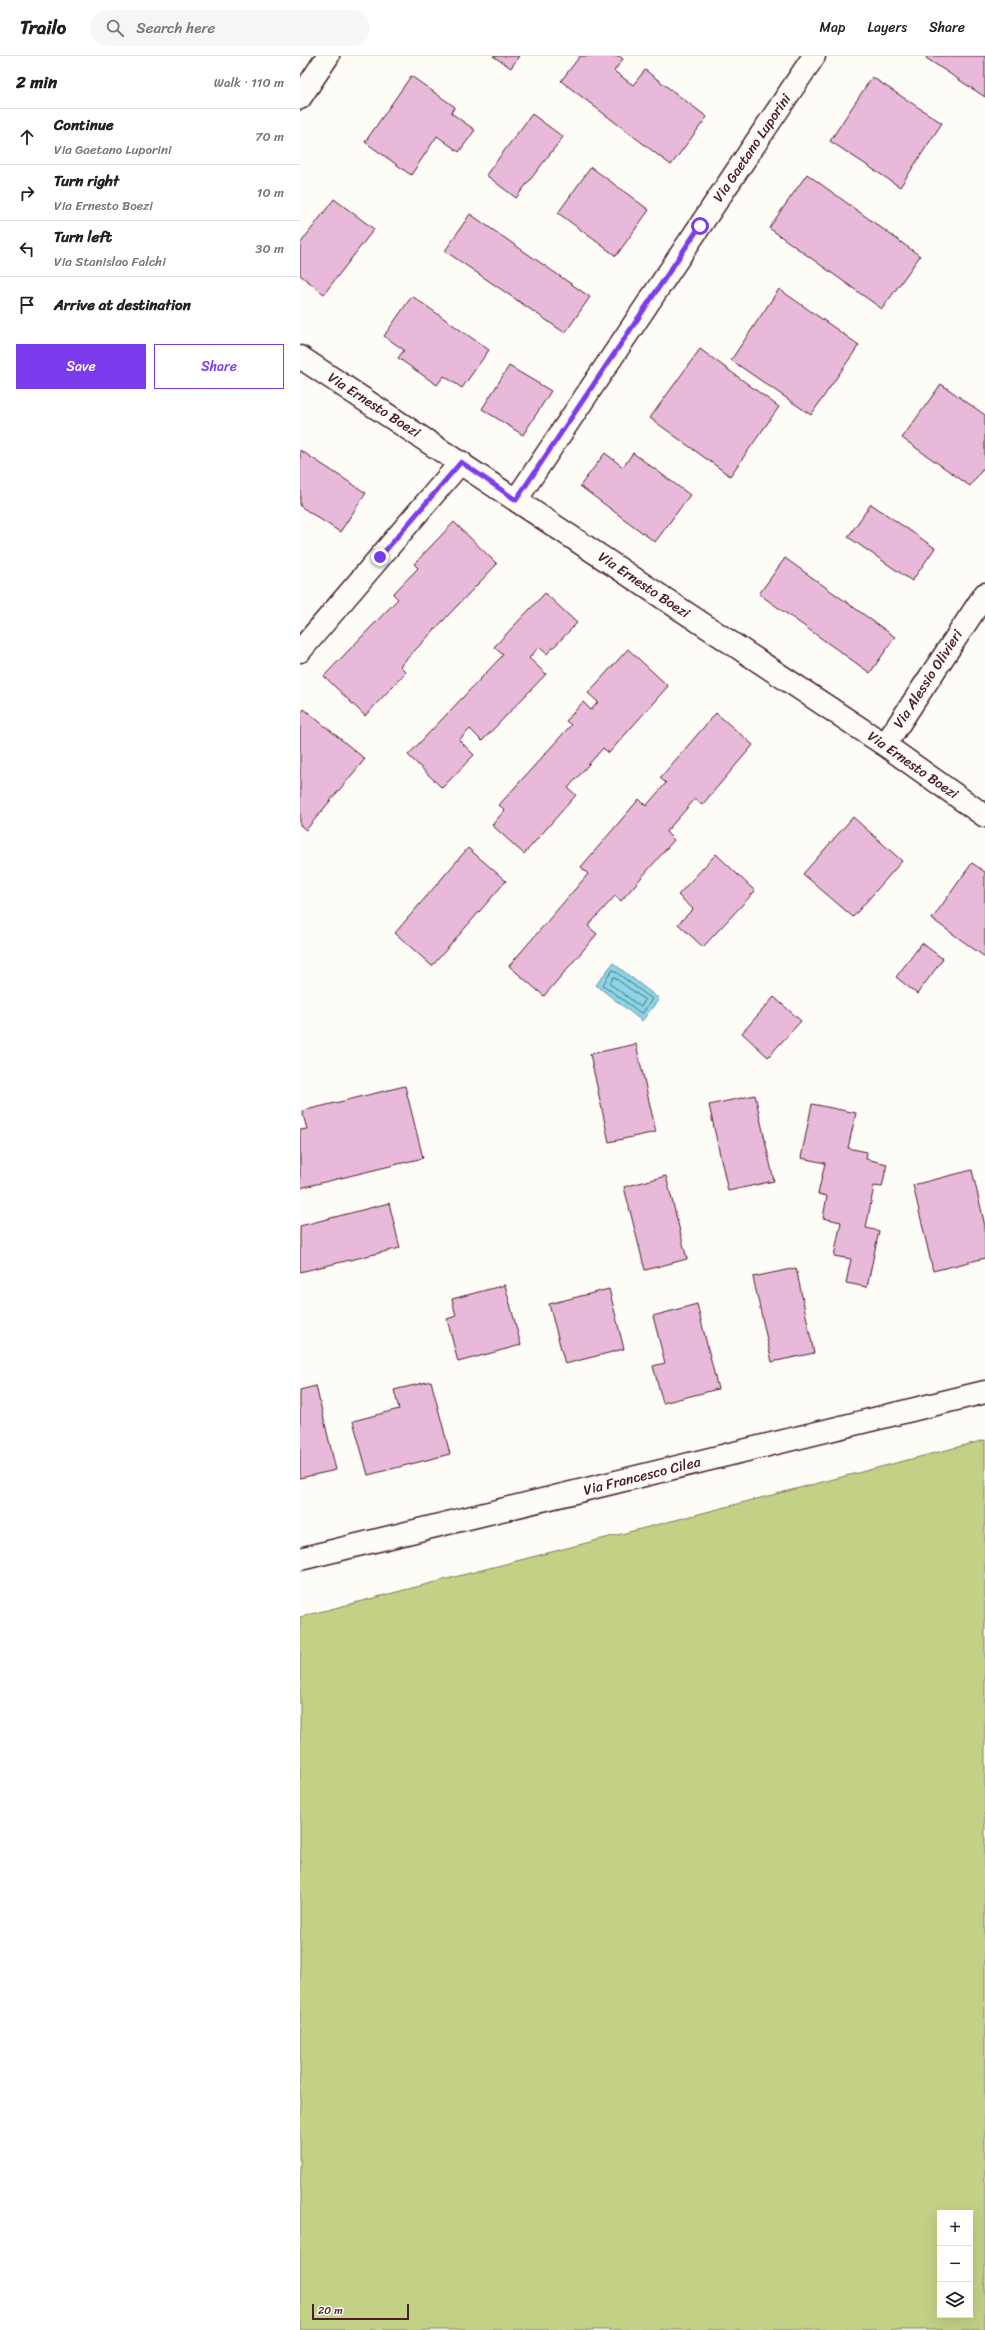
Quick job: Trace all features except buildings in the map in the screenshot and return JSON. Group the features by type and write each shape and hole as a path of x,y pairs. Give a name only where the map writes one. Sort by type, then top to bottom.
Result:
{"street":[{"path":"300,98 328,56"},
{"name":"Via Gaetano Luporini","path":"516,500 814,56"},
{"name":"Via Ernesto Boezi","path":"300,357 461,462 885,745 985,816"},
{"path":"300,651 461,462"},
{"name":"Via Alessio Olivieri","path":"885,745 985,594"},
{"name":"Via Francesco Cilea","path":"300,1559 985,1392"}],"green space":[{"path":"985,1440 985,2330 300,2330 300,1617"}],"water":[{"path":"613,963 659,999 642,1021 596,985"}],"route":[{"path":"380,557 461,462 516,500 700,226"}]}
